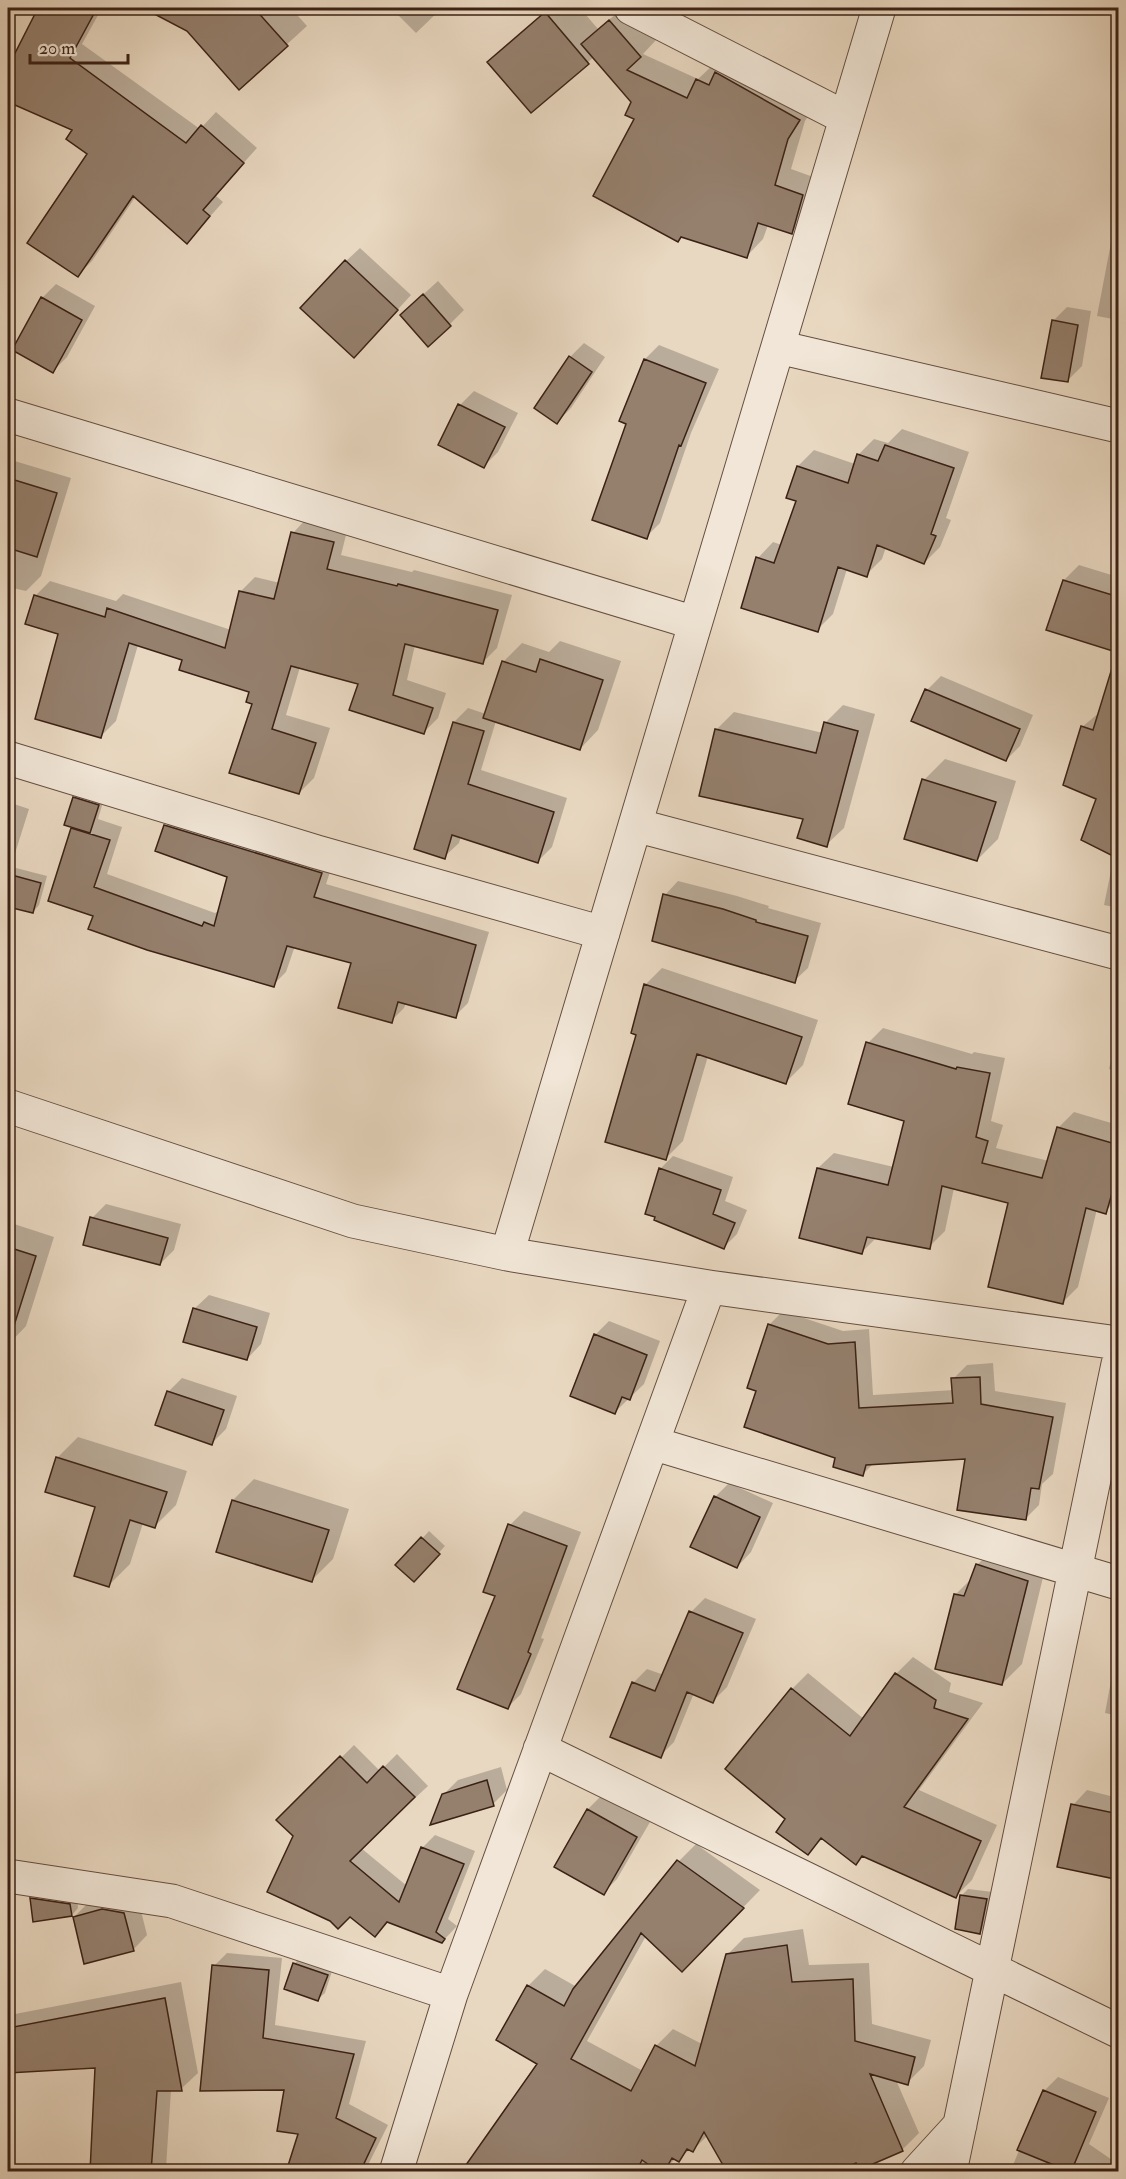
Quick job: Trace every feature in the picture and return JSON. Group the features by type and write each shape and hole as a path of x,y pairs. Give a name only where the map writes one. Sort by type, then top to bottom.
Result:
{"street":[{"path":"631,8 846,118"},
{"path":"507,1254 879,8"},
{"path":"778,347 1119,426"},
{"path":"8,415 695,623"},
{"path":"8,758 317,852 603,933"},
{"path":"635,825 1119,952"},
{"path":"8,1106 353,1221 507,1254 709,1287 1119,1343"},
{"path":"396,2172 451,1994 709,1287"},
{"path":"950,2172 1119,1364"},
{"path":"652,1443 1119,1583"},
{"path":"540,1749 1119,2031"},
{"path":"8,1876 172,1901 451,1994"},
{"path":"917,2172 960,2125"}],"building":[{"path":"38,8 97,8 70,58 186,143 201,125 244,163 203,210 210,216 187,244 133,196 78,277 27,243 87,154 66,139 72,130 8,102 8,67"},
{"path":"143,8 254,8 288,46 239,90 187,31"},
{"path":"545,12 589,64 531,113 487,62"},
{"path":"609,20 641,57 627,70 687,98 696,79 709,85 715,72 800,120 788,139 775,185 803,195 792,234 758,223 747,258 681,237 678,242 593,196 634,119 625,115 631,102 581,44"},
{"path":"345,260 398,310 354,358 300,308"},
{"path":"423,294 451,326 428,347 400,315"},
{"path":"41,297 82,320 53,373 12,350"},
{"path":"1052,320 1078,325 1068,382 1041,378"},
{"path":"569,356 592,372 557,424 534,408"},
{"path":"644,359 706,383 681,446 679,445 647,539 592,520 626,424 619,421"},
{"path":"458,404 505,427 484,468 438,445"},
{"path":"885,445 954,468 931,534 936,536 924,564 877,545 867,577 838,567 818,632 741,608 756,557 774,563 796,501 786,498 797,466 848,483 857,454 878,461"},
{"path":"8,478 57,493 37,557 8,548"},
{"path":"291,532 334,542 327,569 397,586 398,584 498,610 483,664 405,644 393,695 433,708 424,734 349,710 358,684 291,666 272,729 316,743 299,794 229,773 252,704 246,702 249,692 179,670 182,660 129,643 101,738 35,719 58,634 25,624 34,595 105,617 107,608 225,648 239,591 274,599"},
{"path":"1063,580 1119,597 1119,653 1046,630"},
{"path":"540,659 603,680 580,750 483,718 502,661 536,672"},
{"path":"1112,668 1119,669 1119,859 1081,840 1096,799 1063,785 1081,726 1093,730"},
{"path":"925,689 1020,729 1006,761 911,721"},
{"path":"453,722 484,731 468,784 554,812 538,863 452,835 445,859 414,849"},
{"path":"824,722 858,731 827,847 797,838 803,819 699,796 715,729 816,753"},
{"path":"922,779 996,802 977,861 904,839"},
{"path":"73,797 99,805 90,833 64,825"},
{"path":"164,825 322,873 314,897 476,945 456,1018 398,1002 392,1023 338,1008 351,963 287,946 274,987 147,950 88,929 93,916 48,901 71,828 110,840 94,887 202,926 204,922 214,926 227,877 155,851"},
{"path":"8,874 41,883 33,913 8,907"},
{"path":"663,894 723,909 756,920 756,922 808,936 795,983 652,941"},
{"path":"644,984 802,1037 786,1084 697,1054 666,1160 605,1142 636,1035 631,1033"},
{"path":"866,1042 956,1069 957,1067 990,1073 976,1137 988,1141 982,1163 1042,1178 1057,1127 1119,1145 1119,1169 1106,1214 1086,1208 1063,1304 988,1287 1008,1203 942,1186 930,1249 867,1237 862,1254 799,1238 817,1168 888,1185 904,1121 848,1104"},
{"path":"659,1168 721,1190 713,1214 735,1223 724,1249 654,1220 655,1217 645,1214"},
{"path":"90,1217 168,1238 160,1265 83,1245"},
{"path":"8,1247 36,1256 13,1329 8,1328"},
{"path":"193,1308 257,1327 247,1360 183,1342"},
{"path":"768,1324 828,1344 855,1342 859,1408 953,1403 951,1378 980,1377 981,1404 1053,1417 1039,1489 1031,1488 1026,1520 957,1510 965,1459 866,1465 863,1476 833,1467 835,1458 744,1427 756,1391 747,1388"},
{"path":"594,1334 647,1355 630,1400 622,1397 615,1414 570,1396"},
{"path":"167,1391 224,1410 212,1445 155,1425"},
{"path":"56,1457 167,1492 155,1528 130,1520 109,1587 74,1576 95,1507 45,1492"},
{"path":"714,1496 760,1517 737,1568 690,1547"},
{"path":"232,1500 329,1530 312,1582 216,1552"},
{"path":"508,1524 567,1546 528,1652 531,1654 508,1709 457,1689 495,1596 483,1592"},
{"path":"421,1537 440,1554 414,1582 395,1565"},
{"path":"976,1564 1028,1581 1002,1685 935,1669 954,1594 964,1596"},
{"path":"689,1611 743,1633 713,1703 687,1692 661,1758 610,1737 632,1682 655,1691"},
{"path":"895,1673 936,1700 934,1708 968,1719 904,1807 981,1841 956,1898 862,1856 856,1865 821,1838 808,1855 776,1832 785,1819 725,1769 791,1688 850,1736"},
{"path":"340,1756 367,1783 383,1766 415,1797 350,1861 399,1902 421,1847 464,1864 436,1932 445,1939 442,1943 387,1922 375,1937 350,1917 338,1929 330,1921 267,1892 293,1836 276,1820"},
{"path":"487,1780 494,1806 430,1825 442,1794"},
{"path":"1071,1804 1119,1814 1119,1864 1115,1879 1057,1867"},
{"path":"587,1809 637,1837 604,1895 554,1867"},
{"path":"677,1860 744,1908 682,1972 641,1933 571,2059 631,2091 655,2045 695,2066 726,1954 787,1945 792,1982 853,1979 855,2041 915,2057 908,2085 870,2074 903,2151 859,2170 856,2163 836,2172 727,2172 704,2132 693,2152 687,2149 679,2162 672,2158 664,2172 659,2172 642,2160 636,2172 461,2172 537,2064 496,2040 527,1985 564,2006 573,1989"},
{"path":"960,1895 987,1899 980,1934 955,1929"},
{"path":"30,1898 70,1904 72,1916 33,1922"},
{"path":"102,1909 124,1913 134,1951 84,1964 73,1917"},
{"path":"293,1963 328,1975 318,2001 284,1989"},
{"path":"212,1965 269,1970 263,2038 354,2054 336,2118 376,2138 360,2172 286,2172 298,2134 277,2131 284,2090 200,2091"},
{"path":"165,1998 182,2091 157,2091 151,2172 90,2172 95,2068 8,2073 8,2028"},
{"path":"1043,2090 1096,2112 1071,2172 1017,2150"}]}
